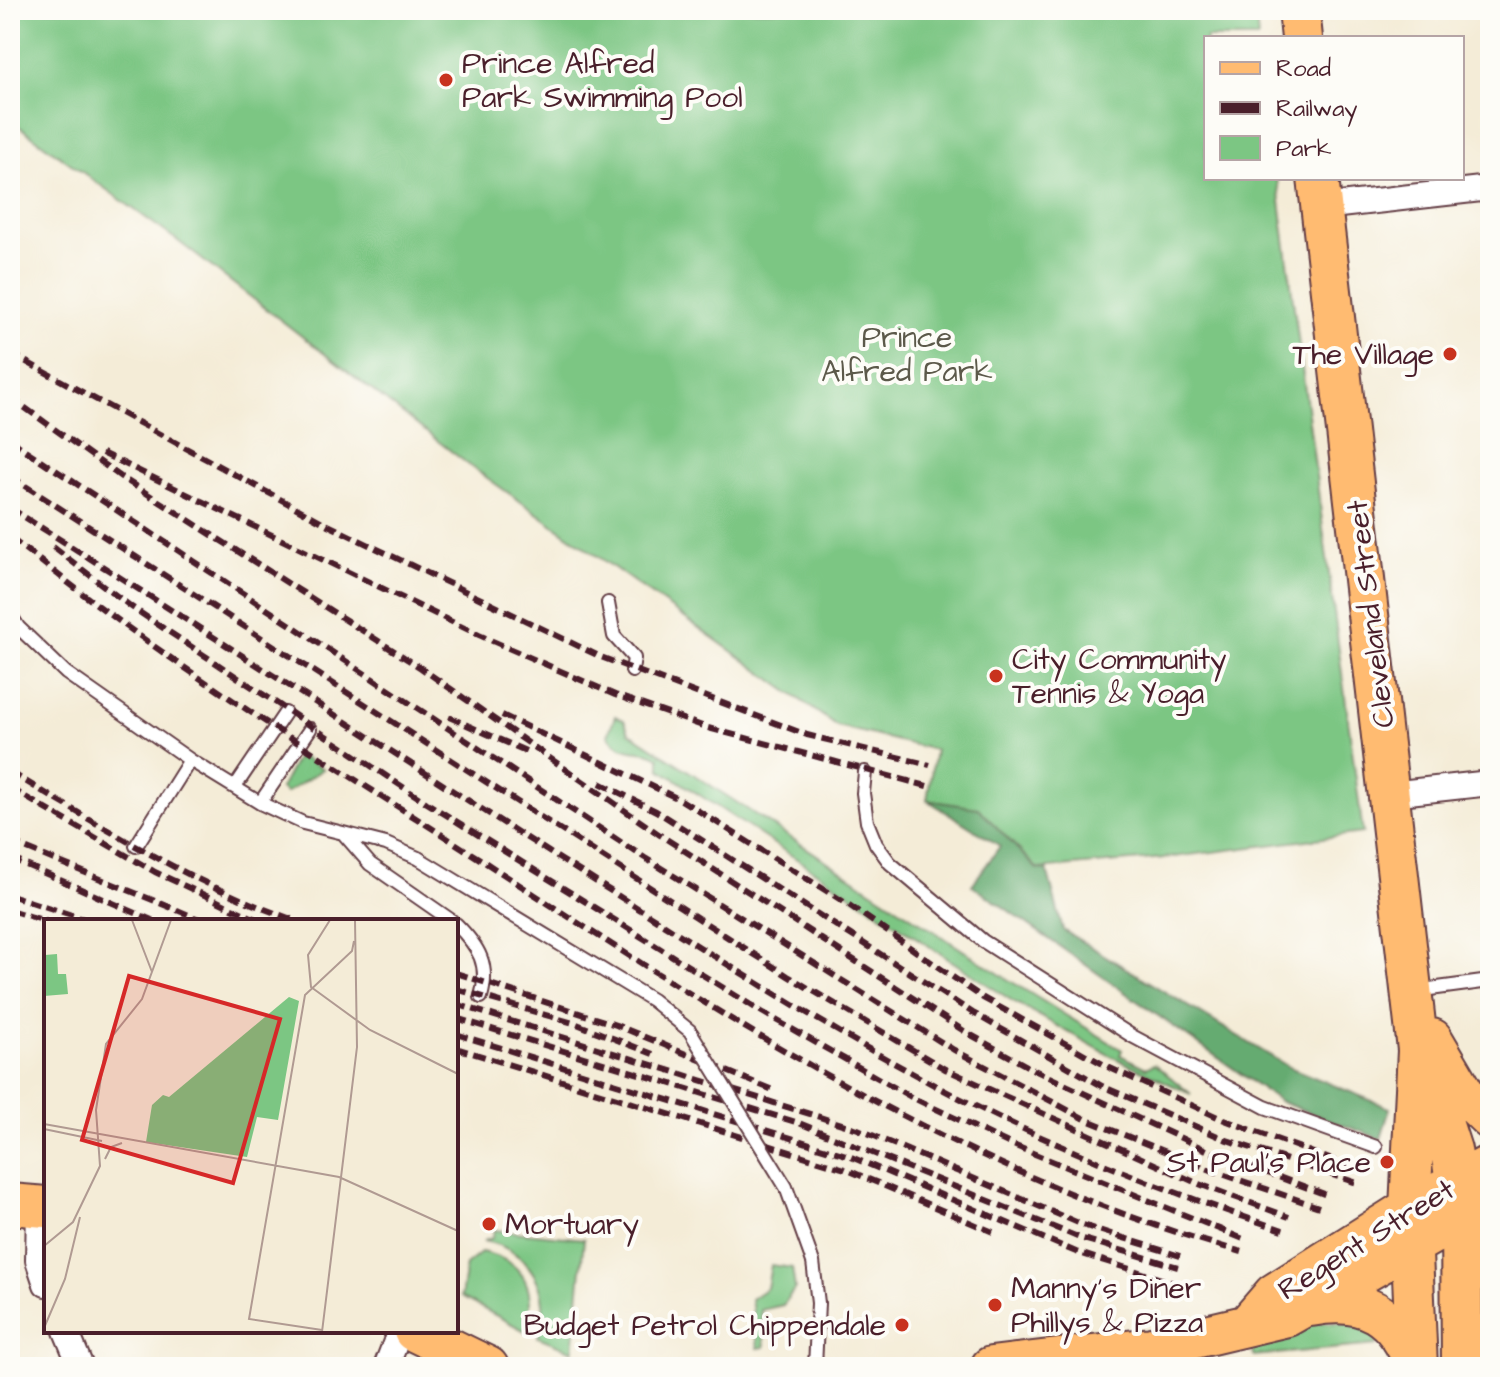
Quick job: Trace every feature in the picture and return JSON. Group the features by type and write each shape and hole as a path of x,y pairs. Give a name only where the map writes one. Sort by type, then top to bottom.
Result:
{"main road":[{"path":"1299,10 1302,36"},
{"name":"Cleveland Street","path":"1320,193 1418,1050 1412,1226 1416,1367"},
{"path":"1412,992 1437,1049 1465,1095 1490,1119"},
{"name":"Cleveland Street","path":"1418,1050 1447,1136 1474,1190 1461,1316 1462,1367"},
{"name":"Regent Street","path":"1249,1323 1274,1294 1412,1226 1474,1190"},
{"name":"Regent Street","path":"991,1367 1152,1348 1218,1335 1249,1323 1287,1316 1311,1306 1412,1226"},
{"path":"1461,1316 1469,1281 1490,1242"},
{"path":"1311,1306 1363,1307 1384,1317 1402,1334 1416,1367"},
{"path":"418,1333 479,1365"}],"street":[{"path":"1320,193 1490,188"},
{"path":"1390,794 1490,783"},
{"path":"32,1205 38,1260 44,1278"},
{"path":"67,1333 78,1366"},
{"path":"386,1367 399,1333"}],"lane":[{"path":"608,603 614,636 636,663 632,671"},
{"path":"10,614 18,627 66,673 190,760 260,803 303,823 386,844 418,858 652,1000 690,1031 786,1187 813,1262 818,1303 815,1367"},
{"path":"235,787 285,713"},
{"path":"260,803 310,729"},
{"path":"136,846 190,760"},
{"path":"865,772 863,793 867,822 883,853 983,941 1132,1036 1265,1107 1376,1147"},
{"path":"343,833 370,864 448,919"},
{"path":"458,928 481,954 486,968 481,997"},
{"path":"1412,992 1490,981"}],"green space":[{"name":"Prince Alfred Park","path":"10,10 1255,10 1258,36 1204,36 1204,180 1277,180 1363,833 1165,858 1038,869 978,809 927,800 935,750 837,726 469,465 178,241 10,120"},
{"path":"615,716 624,720 629,732 1004,977 1122,1050 1120,1055 1146,1068 1154,1064 1191,1094 1111,1056 1011,1000 660,769 660,758 654,754 621,747 608,735"},
{"path":"298,755 323,769 286,793 280,789"},
{"path":"927,800 978,808 1037,869 1047,870 1063,930 1289,1067 1390,1108 1381,1139 1281,1102 972,885 1000,846"},
{"path":"494,1230 584,1239 573,1351 538,1337 543,1304 540,1289 525,1263 499,1245 483,1241 492,1238"},
{"path":"482,1252 509,1263 525,1280 530,1303 527,1332 461,1297 466,1265"},
{"path":"771,1265 792,1268 795,1288 783,1305 761,1310 765,1347 758,1348 751,1299 767,1288"},
{"path":"1315,1322 1377,1325 1376,1345 1253,1356 1252,1347"}],"railway":[{"path":"10,353 328,525 601,657 807,735 930,765"},
{"path":"10,397 121,477 421,668 660,835 964,1031 1034,1070 1211,1152 1327,1195"},
{"path":"10,440 645,858 954,1050 1087,1120 1216,1172 1319,1207"},
{"path":"102,453 479,635 615,695 708,728 927,786"},
{"path":"10,476 788,976 945,1069 1199,1184 1289,1217"},
{"path":"10,508 701,948 888,1060 1063,1147 1150,1183 1283,1230"},
{"path":"10,538 155,647 253,714 767,1041 950,1140 1045,1183 1142,1220 1242,1252"},
{"path":"53,547 130,606 427,803 762,1012 911,1097 1008,1143 1246,1240"},
{"path":"502,715 681,800 849,905 983,998 1110,1068 1222,1119 1362,1171"},
{"path":"449,717 530,753"},
{"path":"10,772 186,873 292,919"},
{"path":"600,783 656,811 973,1013 1102,1086 1227,1140 1357,1183"},
{"path":"10,788 155,872 256,919"},
{"path":"10,842 199,919"},
{"path":"10,858 149,919"},
{"path":"10,895 84,919"},
{"path":"10,910 44,920"},
{"path":"458,974 616,1025 775,1091"},
{"path":"458,990 577,1024 653,1054"},
{"path":"458,1005 858,1129 1083,1225 1180,1256"},
{"path":"458,1019 799,1123 1080,1238 1178,1267"},
{"path":"458,1035 849,1156 1076,1252 1174,1283"},
{"path":"458,1049 845,1169 993,1232"},
{"path":"1485,1327 1490,1328"},
{"path":"1484,1363 1490,1365"}],"place":[{"name":"Prince Alfred Park Swimming Pool","path":"446,80"},
{"name":"The Village","path":"1450,354"},
{"name":"City Community Tennis & Yoga","path":"996,676"},
{"name":"St Paul's Place","path":"1387,1162"},
{"name":"Mortuary","path":"489,1224"},
{"name":"Manny's Diner Phillys & Pizza","path":"995,1305"},
{"name":"Budget Petrol Chippendale","path":"902,1325"}]}
